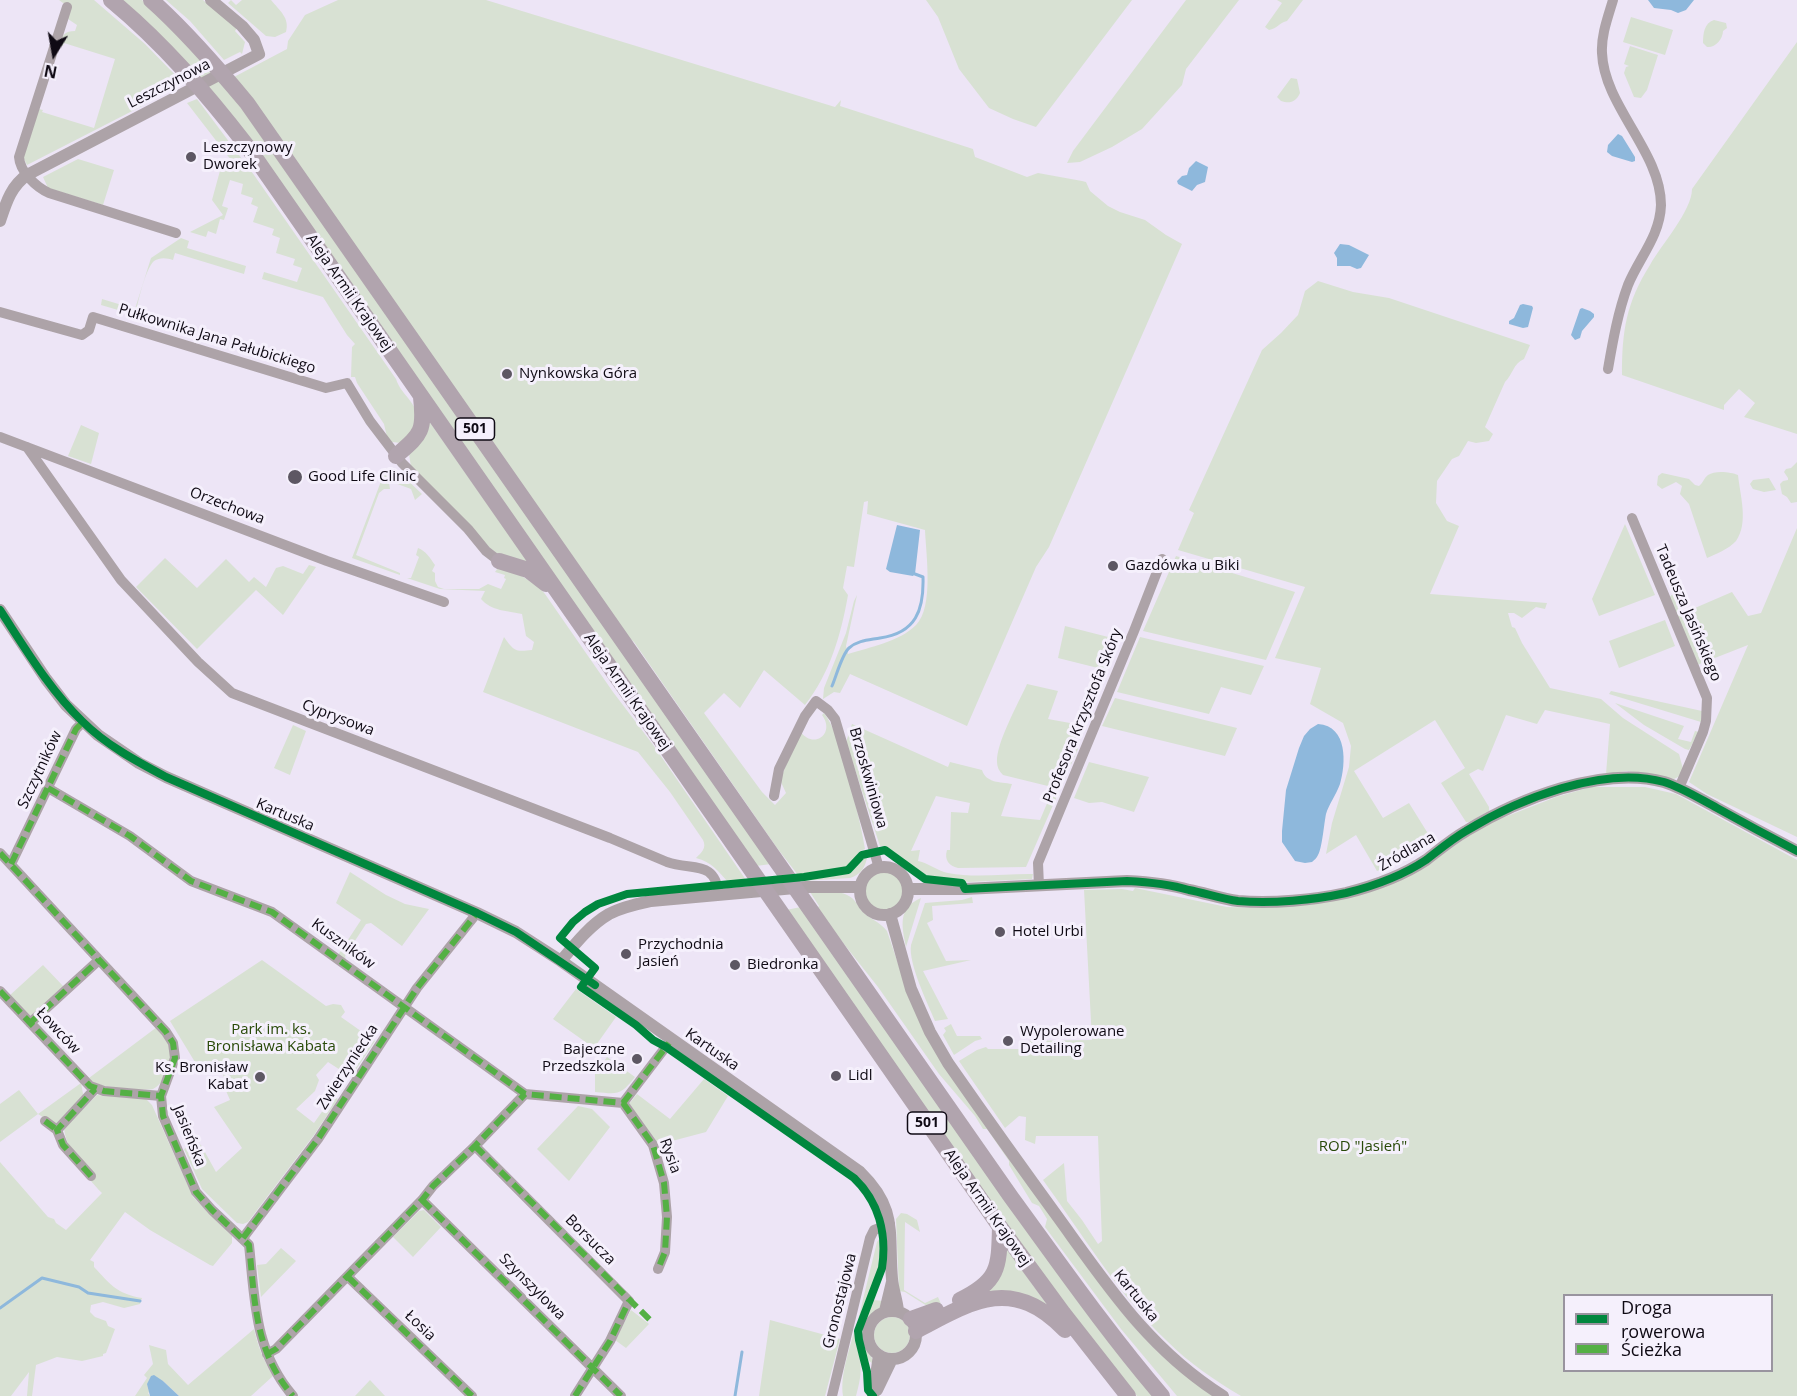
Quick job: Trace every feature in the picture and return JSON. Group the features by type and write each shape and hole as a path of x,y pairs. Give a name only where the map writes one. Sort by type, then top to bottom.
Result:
{"main road":[{"name":"Aleja Armii Krajowej","path":"111,0 191,77 228,122 1000,1227 1128,1396"},
{"name":"Aleja Armii Krajowej","path":"151,0 213,62 247,102 1005,1188 1131,1360 1162,1396"},
{"path":"396,456 414,440 423,426 421,396"},
{"path":"500,561 525,568 566,603"},
{"path":"908,1321 959,1300 985,1285 996,1271 1000,1227"},
{"path":"908,1321 984,1300 1006,1297 1030,1303 1043,1310 1100,1362"}],"street":[{"name":"Leszczynowa","path":"0,221 13,188 27,175 260,54 254,40 242,26 211,0"},
{"path":"1608,369 1617,319 1623,300 1635,270 1653,238 1660,205 1659,188 1652,167 1618,105 1605,72 1602,40 1613,0"},
{"path":"67,7 19,162 27,175 49,194 176,233"},
{"name":"Pułkownika Jana Pałubickiego","path":"0,312 82,335 89,330 93,317 326,388 347,383 370,421 396,456 486,550 500,561"},
{"name":"Orzechowa","path":"0,437 327,561 444,602"},
{"name":"Cyprysowa","path":"27,447 121,580 198,662 232,693 675,865 705,869 715,877 719,895"},
{"name":"Tadeusza Jasińskiego","path":"1632,518 1707,698 1703,732 1679,788"},
{"name":"Profesora Krzysztofa Skóry","path":"1039,886 1038,863 1162,559"},
{"name":"Kartuska","path":"0,610 66,705 115,748 166,777 516,932 561,961 860,1172 873,1184 887,1212 890,1224 892,1282 908,1321"},
{"name":"Brzoskwiniowa","path":"774,796 779,769 805,716 816,702 828,710 835,719 879,868"},
{"name":"Szczytników","path":"11,864 76,729 83,722"},
{"name":"Źródlana","path":"908,889 965,889 1127,881 1149,882 1236,901 1260,902 1346,893 1381,883 1424,861 1466,831 1497,814 1552,792 1594,780 1623,777 1650,779 1679,788 1797,852"},
{"name":"Kuszników","path":"48,788 130,836 191,881 272,912 525,1094"},
{"name":"Jasieńska","path":"0,853 166,1032 173,1043 175,1058 161,1096 163,1116 196,1192 243,1238"},
{"path":"885,867 898,872 908,889 901,908 890,914 878,915 867,909 861,899 860,886 866,874 879,868 885,867"},
{"path":"561,961 587,932 608,914 627,906 651,901 806,886 860,886"},
{"name":"Zwierzyniecka","path":"243,1238 318,1139 417,988 477,913"},
{"name":"Kartuska","path":"890,914 920,1011 948,1063 1126,1311 1175,1361 1224,1396"},
{"path":"30,1023 99,960"},
{"name":"Łowców","path":"0,991 95,1089"},
{"path":"267,1354 276,1349 348,1277 433,1186 525,1094 622,1102 671,1040"},
{"path":"57,1130 95,1089 161,1096"},
{"name":"Rysia","path":"622,1102 652,1145 664,1183 667,1217 664,1252 658,1269"},
{"path":"45,1121 57,1130 63,1145 91,1176"},
{"name":"Borsucza","path":"475,1146 629,1301 610,1341 593,1368"},
{"name":"Szynszylowa","path":"422,1200 621,1396"},
{"name":"Gronostajowa","path":"832,1396 870,1238 874,1230 890,1224"},
{"path":"243,1238 249,1245 261,1340 282,1381 293,1396"},
{"name":"Łosia","path":"348,1277 472,1396"},
{"name":"Kartuska","path":"885,1311 892,1282"},
{"path":"885,1311 908,1321 915,1342 904,1356 892,1359 879,1355 870,1345 868,1331 873,1319 885,1311"},
{"path":"874,1396 879,1355"},
{"path":"874,1396 892,1359"},
{"path":"574,1396 593,1368"}],"green space":[{"path":"59,0 94,0 145,44 182,82 142,106 27,165 23,157 39,109 43,110 42,112 94,128 115,59 64,43 63,46 59,45 64,34 75,31 77,25 68,19 71,6"},
{"path":"120,0 142,0 169,24 226,86 771,864 756,866 277,181"},
{"path":"166,0 203,0 237,28 235,31 245,42 242,54 240,52 224,60 190,21"},
{"path":"231,0 236,5 242,0 271,0 281,11 287,23 286,32 275,37 266,36 228,3"},
{"path":"338,0 486,0 835,107 841,100 840,106 973,149 975,157 1027,177 1038,173 1086,182 1090,191 1108,206 1145,220 1182,244 1049,547 1036,567 967,726 850,674 840,693 834,692 823,699 824,688 846,633 857,595 846,646 848,654 901,636 916,625 922,617 925,606 928,580 925,530 867,514 868,501 864,502 854,567 847,566 843,588 848,595 838,639 828,667 805,705 764,670 740,708 724,693 704,713 762,792 775,805 786,793 780,780 800,731 805,737 811,739 821,737 826,728 822,715 824,713 838,742 856,805 865,849 860,851 847,867 798,875 777,848 234,77 287,49 288,41 305,15"},
{"path":"926,0 1132,0 1036,127 989,108 959,69 938,17"},
{"path":"1186,0 1239,0 1186,69 1182,85 1142,129 1080,162 1067,163 1073,151"},
{"path":"1277,0 1303,0 1287,21 1269,30 1265,27 1282,3"},
{"path":"1631,17 1673,30 1665,55 1623,42"},
{"path":"1714,20 1726,23 1727,28 1718,42 1707,47 1703,43 1704,33 1706,26"},
{"path":"1797,42 1797,434 1744,417 1755,403 1739,389 1724,405 1724,410 1622,375 1627,318 1642,279 1682,217 1691,198 1692,189"},
{"path":"1630,46 1658,55 1647,90 1641,98 1634,97 1624,73 1626,67 1629,66 1624,64"},
{"path":"1291,78 1297,79 1300,93 1292,102 1281,101 1277,97"},
{"path":"197,99 254,175 412,403 419,423 401,443 392,442 387,437 384,424 355,377 351,377 352,347 355,344 323,297 262,279 264,272 297,282 302,268 293,265 295,259 276,253 280,238 272,235 274,229 253,222 258,207 251,204 253,198 241,194 243,184 230,180 222,206 228,208 224,220 220,219 216,234 208,231 206,237 190,232 223,215 212,200 221,167 235,171 238,169 187,103"},
{"path":"78,159 114,170 103,205 48,188 43,177"},
{"path":"181,238 189,241 187,248 246,266 244,274 175,253 173,260 166,258 154,261 143,284 151,258"},
{"path":"1318,281 1353,292 1389,298 1530,345 1524,359 1505,382 1485,427 1493,434 1489,441 1476,443 1468,441 1459,456 1452,459 1437,481 1436,503 1447,521 1459,526 1430,594 1547,603 1545,609 1536,607 1522,618 1514,613 1508,613 1512,627 1515,628 1550,688 1601,699 1623,718 1679,754 1683,769 1680,776 1674,779 1627,771 1606,774 1610,724 1545,710 1537,724 1506,715 1483,771 1478,769 1469,774 1489,807 1489,811 1466,822 1441,783 1465,768 1435,720 1354,771 1383,818 1409,803 1432,840 1400,861 1377,871 1356,835 1326,854 1332,823 1349,767 1351,746 1343,723 1310,704 1321,668 1275,658 1305,587 1178,550 1194,513 1189,510 1262,350 1298,315 1305,291"},
{"path":"141,289 135,315 101,305 102,299 135,309"},
{"path":"429,421 527,562 502,557 490,548 411,467 409,454"},
{"path":"81,425 99,433 91,464 68,456"},
{"path":"1797,462 1797,502 1791,503 1782,494 1780,484 1788,480 1784,472 1786,469 1791,468"},
{"path":"386,468 399,472 422,494 415,500 411,489 389,483 390,489 384,489 379,493 356,555 400,573 400,575 352,558"},
{"path":"1723,472 1738,475 1743,517 1740,534 1736,541 1726,549 1707,558 1689,504 1680,494 1682,486 1676,482 1662,489 1657,485 1658,476 1662,473 1689,479 1699,486 1711,473"},
{"path":"1769,478 1776,490 1764,492 1753,489 1750,484 1753,480"},
{"path":"1625,524 1655,595 1599,616 1592,599"},
{"path":"1797,528 1797,837 1707,794 1689,782 1748,645 1697,665 1669,597 1673,594 1681,614 1732,592 1748,616 1761,613"},
{"path":"418,548 426,553 435,565 432,571 435,573 435,581 438,587 444,589 479,589 488,584 501,589 506,579 505,575 495,572 498,568 510,569 538,586 654,746 746,880 728,882 711,864 696,858 704,848 703,840 670,792 638,752 483,692 504,637 515,650 532,650 534,642 526,636 522,614 500,610 485,603 481,599 485,591 440,589 407,578 411,578 419,557 416,555"},
{"path":"1176,556 1295,592 1266,660 1143,631"},
{"path":"165,558 197,588 226,559 249,582 254,577 266,587 276,568 283,566 303,574 309,565 316,567 283,615 256,590 197,649 136,587"},
{"path":"1665,620 1675,646 1619,668 1609,641"},
{"path":"1065,626 1120,640 1106,670 1058,658"},
{"path":"1140,637 1264,666 1251,695 1221,687 1209,714 1117,692"},
{"path":"1027,684 1058,691 1048,719 1081,725 1076,738 1078,749 1060,789 1003,775 998,767 1000,744"},
{"path":"1611,691 1702,711 1701,722 1609,694"},
{"path":"1115,698 1237,728 1225,756 1102,726"},
{"path":"1615,703 1684,726 1678,739 1691,742 1695,731 1699,732 1689,750 1685,749 1644,725"},
{"path":"852,724 948,767 950,762 982,770 990,780 1012,784 1001,816 1040,820 1051,794 1057,796 1026,867 958,868 952,866 946,854 947,850 950,850 951,812 968,813 970,803 936,796 911,851 920,850 918,861 948,873 978,876 1033,874 1032,879 969,882 929,878 885,846 880,846 846,742"},
{"path":"293,725 306,731 290,775 274,768"},
{"path":"1089,762 1149,777 1134,812 1102,802 1089,803 1074,798"},
{"name":"ROD \"Jasień\"","path":"1591,787 1645,787 1676,794 1797,860 1797,1396 1241,1396 1193,1364 1150,1324 1102,1264 1043,1180 1064,1163 1067,1201 1098,1244 1102,1241 1098,1136 1036,1136 1035,1144 1025,1140 1026,1117 1019,1116 1005,1128 959,1061 986,1047 988,1049 1023,1049 1023,1041 1092,1040 1084,890 1133,891 1135,888 1227,907 1262,908 1311,903 1429,864 1475,831 1556,797"},
{"path":"867,858 862,871 850,878 802,881 849,873 861,859"},
{"path":"884,871 892,872 898,877 903,883 903,899 898,905 892,910 884,911 876,910 870,905 865,899 864,891 865,883 870,877 876,872"},
{"path":"350,872 405,904 429,909 402,946 371,923 366,924 345,956 346,960 338,955 361,920 336,903"},
{"path":"810,892 848,895 864,913 887,931 909,996 1112,1300 1159,1352 1184,1375 1214,1396 1177,1396 1121,1329 1045,1227 1047,1219 1039,1206 1032,1203 1009,1165 1009,1161 987,1129 983,1129 975,1116 939,1074 878,987 817,908 819,906"},
{"path":"972,897 973,903 932,906 933,920 927,923 946,961 971,960 923,971 948,1019 935,1021 915,972 911,945 925,903"},
{"path":"921,898 906,947 903,919 908,907"},
{"path":"801,907 1155,1396 1137,1396 1042,1276 786,910"},
{"name":"Park im. ks. Bronisława Kabata","path":"262,960 326,1006 341,1005 345,1012 341,1017 375,1041 351,1077 328,1062 316,1075 319,1080 315,1091 296,1109 314,1123 333,1096 338,1099 314,1135 248,1222 243,1224 237,1223 202,1189 184,1149 197,1143 201,1145 216,1172 242,1148 214,1107 230,1100 223,1084 226,1083 219,1064 201,1072 170,1021"},
{"path":"43,965 64,987 34,1015 28,1016 9,996"},
{"path":"576,989 616,1017 594,1048 553,1019"},
{"path":"951,1024 957,1036 980,1036 982,1039 954,1055 943,1035 946,1031 944,1028"},
{"path":"157,1027 168,1041 171,1052 167,1070 161,1082 153,1089 105,1086 89,1078"},
{"path":"607,1057 635,1077 622,1091 595,1092 595,1074"},
{"path":"704,1079 728,1096 706,1132 657,1145 629,1104 637,1094 670,1119"},
{"path":"81,1083 84,1099 62,1123 52,1123 38,1114"},
{"path":"19,1090 38,1114 0,1142 0,1104"},
{"path":"97,1095 146,1099 152,1105 193,1197 232,1236 232,1243 213,1266 150,1230 125,1212 90,1260 94,1262 94,1267 115,1287 126,1294 142,1298 140,1304 124,1308 103,1302 91,1305 90,1312 95,1317 106,1321 108,1326 115,1329 103,1356 82,1361 57,1357 36,1365 32,1396 27,1396 29,1372 11,1396 0,1396 0,1162 48,1217 54,1219 66,1230 102,1193 78,1163 64,1128"},
{"path":"578,1106 592,1109 610,1127 569,1181 537,1149"},
{"path":"424,1210 441,1227 413,1257 393,1237 419,1211"},
{"path":"901,1213 917,1220 920,1232 905,1222 904,1290 925,1303 938,1297 941,1304 927,1306 905,1292 899,1291 896,1219"},
{"path":"880,1238 881,1262 858,1320 877,1242"},
{"path":"1005,1246 1048,1306 982,1293"},
{"path":"281,1248 296,1261 261,1297 257,1265 266,1264"},
{"path":"873,1300 884,1301 867,1321 863,1332 872,1363 867,1357 862,1337 863,1325"},
{"path":"631,1310 649,1324 626,1348 615,1340"},
{"path":"892,1317 905,1322 910,1335 905,1348 892,1353 879,1348 874,1335 879,1322"},
{"path":"770,1320 840,1339 825,1396 759,1396"},
{"path":"254,1329 257,1342 273,1376 251,1396 179,1396 163,1381 148,1393 150,1396 135,1396 147,1378 144,1375 153,1364 149,1345 166,1350 168,1364 188,1385"},
{"path":"854,1332 860,1361 860,1379 856,1396 843,1396 844,1372"},
{"path":"370,1380 385,1396 355,1396"}],"water":[{"path":"1648,0 1694,0 1686,10 1678,13 1654,8"},
{"path":"1618,134 1622,136 1635,157 1635,161 1612,156 1607,152 1608,145"},
{"path":"1196,161 1208,167 1205,182 1197,185 1192,191 1178,184 1177,181 1187,175 1189,168"},
{"path":"1340,244 1349,245 1369,255 1361,268 1337,266 1334,253"},
{"path":"1520,305 1533,308 1528,327 1509,324"},
{"path":"1582,308 1594,314 1594,317 1582,331 1580,338 1575,340 1571,335"},
{"path":"897,525 920,530 913,576 890,572 886,569"},
{"path":"1318,724 1328,726 1335,731 1340,739 1344,757 1340,784 1326,814 1319,852 1312,862 1305,863 1295,861 1282,842 1282,831 1286,790 1299,748 1304,736"},
{"path":"154,1375 179,1396 150,1396 147,1384"}],"waterway":[{"path":"832,686 849,648 860,642 892,635 910,625 922,600 923,577 915,574"},
{"path":"0,1308 42,1278 79,1287 88,1293 140,1301"},
{"path":"735,1396 742,1352"}],"marked path":[{"path":"11,864 76,729 83,722"},
{"path":"48,788 130,836 191,881 272,912 525,1094 623,1103"},
{"path":"0,853 166,1032 173,1043 175,1058 161,1096 163,1116 196,1192 249,1245 255,1305 264,1343 280,1379 293,1396"},
{"path":"243,1238 318,1139 417,988 477,913"},
{"path":"30,1023 99,960"},
{"path":"0,991 90,1086 104,1091 161,1096"},
{"path":"623,1103 669,1043"},
{"path":"91,1176 63,1145 57,1130 95,1089"},
{"path":"267,1354 276,1349 525,1094"},
{"path":"623,1103 653,1145 664,1183 667,1217 665,1252 658,1269"},
{"path":"45,1121 57,1130"},
{"path":"475,1146 650,1320"},
{"path":"422,1200 621,1396"},
{"path":"348,1277 472,1396"},
{"path":"575,1396 610,1341 629,1301"}],"cycle path":[{"path":"0,610 38,668 70,709 91,730 122,752 166,777 516,932 595,985"},
{"path":"873,1396 868,1390 867,1372 858,1331 882,1268 882,1231 870,1197 854,1178 653,1040 636,1025 581,987 595,968 560,938 573,922 598,904 627,894 804,877 848,870 862,855 885,850 925,879 962,883 965,889 1127,881 1166,885 1238,901 1279,902 1307,899 1346,893 1398,876 1417,866 1456,838 1510,807 1562,788 1615,778 1640,778 1671,784 1797,851"}],"place":[{"name":"Leszczynowy Dworek","path":"191,157"},
{"name":"Nynkowska Góra","path":"507,374"},
{"name":"Good Life Clinic","path":"295,477"},
{"name":"Gazdówka u Biki","path":"1113,566"},
{"name":"Hotel Urbi","path":"1000,932"},
{"name":"Przychodnia Jasień","path":"626,954"},
{"name":"Biedronka","path":"735,965"},
{"name":"Wypolerowane Detailing","path":"1008,1041"},
{"name":"Bajeczne Przedszkola","path":"637,1059"},
{"name":"Lidl","path":"836,1076"},
{"name":"Ks. Bronisław Kabat","path":"260,1077"}]}
